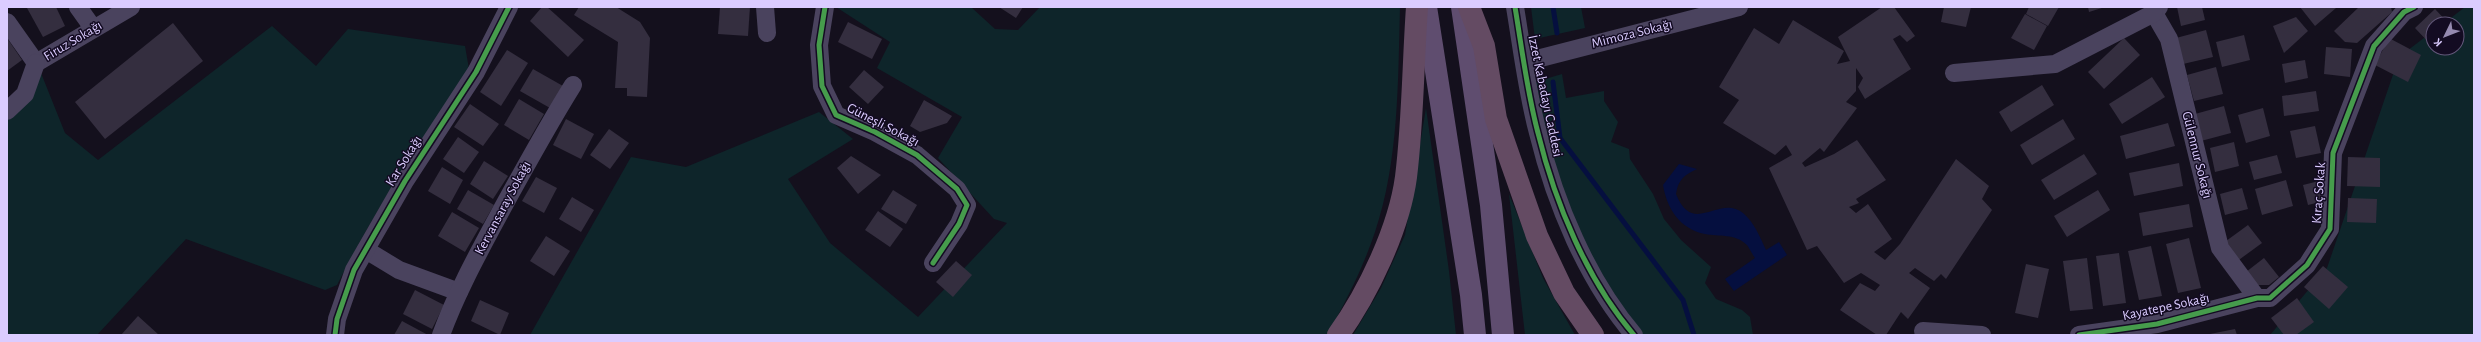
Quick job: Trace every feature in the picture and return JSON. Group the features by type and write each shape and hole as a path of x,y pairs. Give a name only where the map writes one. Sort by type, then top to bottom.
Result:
{"highway":[{"path":"1338,335 1373,276 1391,235 1406,178 1417,7"},
{"path":"1469,7 1484,46 1496,119 1537,236 1564,293 1593,335"}],"main road":[{"path":"1426,7 1471,295 1475,335"},
{"path":"1462,7 1491,205 1503,335"}],"street":[{"path":"78,7 93,28"},
{"name":"Firuz Sokağı","path":"36,63 93,28 131,7"},
{"name":"Kar Sokağı","path":"335,335 338,319 354,270 405,181 476,72 509,7"},
{"path":"765,7 767,33"},
{"name":"Güneşli Sokağı","path":"825,7 819,45 822,86 836,115 876,132 917,155 957,189 967,205 959,224 933,263"},
{"name":"İzzet Kabadayı Caddesi","path":"1515,7 1537,131 1555,194 1591,272 1634,335"},
{"name":"Mimoza Sokağı","path":"1525,62 1739,7"},
{"name":"Kıraç Sokak","path":"2256,298 2270,298 2307,265 2330,229 2333,152 2374,46 2404,12 2414,7"},
{"path":"1954,73 2055,64 2156,10"},
{"name":"Gülennur Sokağı","path":"2156,10 2169,39 2220,248 2256,298"},
{"path":"7,22 36,63 25,94 7,112"},
{"name":"Kervansaray Sokağı","path":"441,335 459,292 538,143 573,85"},
{"path":"366,250 399,270 459,292"},
{"name":"Kayatepe Sokağı","path":"2079,335 2157,324 2256,298"},
{"path":"1923,331 1982,335"}],"green space":[{"path":"836,7 971,7 995,29 1018,30 1040,7 1400,7 1396,121 1389,177 1383,205 1375,232 1360,271 1328,334 530,335 631,157 686,167 819,112 853,139 788,179 830,243 918,317 1007,223 994,219 938,158 962,117 877,68 890,42"},
{"path":"1531,7 1581,7 1585,28 1535,39"},
{"path":"2465,7 2474,7 2474,335 2270,335 2327,268 2399,57 2425,37 2425,56 2465,56 2465,16 2453,16"},
{"path":"272,26 316,66 348,29 465,46 469,69 399,175 367,229 337,285 325,290 186,239 97,335 7,335 7,120 41,73 65,133 98,160"},
{"path":"1562,74 1566,98 1604,91 1604,101 1618,122 1611,142 1629,149 1630,159 1653,194 1664,219 1681,240 1711,267 1705,283 1716,299 1742,310 1750,317 1753,335 1638,335 1591,256 1556,176 1535,82"},
{"path":"1426,108 1449,271 1456,335 1353,335 1381,288 1405,235"},
{"path":"1509,194 1543,278 1575,335 1525,335"}],"shaded area":[{"path":"1679,164 1697,169 1682,178 1678,185 1676,194 1683,206 1690,212 1698,214 1725,208 1734,208 1747,217 1756,230 1766,250 1779,242 1787,255 1734,291 1725,279 1755,258 1747,245 1742,241 1732,237 1710,235 1696,231 1688,228 1676,217 1671,210 1663,185"}],"building":[{"path":"56,7 65,26 43,37 27,8"},
{"path":"542,7 547,7 584,40 568,57 530,21"},
{"path":"579,7 616,7 640,22 650,38 647,97 627,96 627,88 615,88 618,42 574,15"},
{"path":"720,7 750,7 748,36 718,34"},
{"path":"999,7 1023,7 1016,18"},
{"path":"1882,7 1894,7 1915,36 1907,42 1900,35 1893,39 1911,69 1865,99 1858,87 1863,78 1856,68 1856,91 1846,102 1857,108 1824,152 1820,148 1802,163 1805,167 1834,154 1857,140 1886,180 1856,199 1859,203 1849,207 1856,213 1868,204 1892,239 1874,252 1885,260 1900,244 1956,159 1989,186 1982,199 1992,210 1946,279 1941,274 1934,281 1915,268 1909,273 1930,288 1908,319 1901,312 1886,335 1877,335 1840,310 1860,283 1875,291 1880,285 1861,273 1844,283 1817,246 1807,250 1769,168 1792,155 1786,145 1775,155 1723,123 1739,100 1719,87 1754,28 1779,44 1793,20 1844,51 1837,64 1850,61 1838,37"},
{"path":"1944,7 1971,7 1966,27 1941,22"},
{"path":"2029,7 2059,7 2048,26 2026,14"},
{"path":"2088,7 2105,7 2089,12"},
{"path":"2177,7 2202,7 2205,20 2181,26"},
{"path":"2300,7 2335,7 2336,8 2315,26"},
{"path":"2359,7 2391,7 2392,12 2357,43 2345,42 2334,31"},
{"path":"2435,9 2442,16 2428,16"},
{"path":"2025,14 2047,26 2034,50 2011,38"},
{"path":"2296,17 2308,31 2284,53 2273,26"},
{"path":"2425,18 2425,39 2415,28"},
{"path":"848,22 882,39 872,59 838,42"},
{"path":"173,23 203,61 105,139 75,102"},
{"path":"2206,30 2213,57 2183,64 2176,38"},
{"path":"2244,35 2250,60 2222,67 2216,42"},
{"path":"7,38 22,60 7,71"},
{"path":"2124,38 2140,55 2104,89 2088,72"},
{"path":"2389,38 2421,55 2408,82 2375,65"},
{"path":"2326,47 2352,49 2350,77 2324,74"},
{"path":"507,50 528,63 501,106 480,92"},
{"path":"2305,60 2308,78 2285,83 2282,64"},
{"path":"2216,67 2223,94 2194,101 2187,75"},
{"path":"533,69 563,86 550,108 520,91"},
{"path":"864,70 884,87 868,104 849,87"},
{"path":"2152,77 2165,97 2122,124 2109,104"},
{"path":"2042,85 2054,105 2011,132 1999,112"},
{"path":"2316,91 2319,111 2284,116 2282,96"},
{"path":"519,99 544,114 529,140 504,125"},
{"path":"924,100 952,116 947,123 920,132 910,126"},
{"path":"470,104 499,124 483,146 454,127"},
{"path":"2224,106 2231,133 2201,141 2195,114"},
{"path":"2263,108 2270,136 2246,143 2238,115"},
{"path":"566,119 594,134 581,159 553,145"},
{"path":"2063,119 2075,139 2032,165 2020,145"},
{"path":"2168,123 2175,146 2126,159 2120,136"},
{"path":"2315,126 2321,153 2296,158 2290,131"},
{"path":"609,129 629,143 610,169 590,155"},
{"path":"458,137 479,152 464,173 443,159"},
{"path":"2234,142 2239,166 2215,172 2210,148"},
{"path":"2084,154 2097,174 2054,200 2041,180"},
{"path":"2277,155 2282,173 2254,180 2249,162"},
{"path":"851,156 881,175 858,194 837,168"},
{"path":"2348,157 2380,158 2380,187 2347,186"},
{"path":"484,161 508,176 493,199 470,184"},
{"path":"2179,163 2183,186 2134,196 2129,173"},
{"path":"442,167 463,180 450,204 428,191"},
{"path":"536,177 557,188 544,213 522,201"},
{"path":"2286,180 2293,206 2262,215 2255,189"},
{"path":"2319,181 2324,201 2308,205 2303,185"},
{"path":"2242,188 2248,209 2225,215 2220,194"},
{"path":"468,190 494,205 483,224 457,209"},
{"path":"893,190 917,205 906,224 881,209"},
{"path":"2098,190 2110,210 2067,237 2054,216"},
{"path":"572,197 594,210 581,232 559,219"},
{"path":"2348,198 2377,199 2376,223 2347,222"},
{"path":"2189,204 2193,227 2143,236 2139,213"},
{"path":"878,211 903,229 890,247 865,230"},
{"path":"452,212 479,228 465,252 438,236"},
{"path":"2248,225 2262,243 2236,262 2222,244"},
{"path":"546,236 570,251 554,276 530,261"},
{"path":"2189,238 2201,288 2178,293 2166,244"},
{"path":"2151,246 2162,296 2139,300 2128,251"},
{"path":"2119,253 2126,303 2103,306 2096,256"},
{"path":"2087,258 2093,309 2070,311 2063,261"},
{"path":"2264,258 2279,277 2269,285 2256,285 2246,272"},
{"path":"956,261 972,275 953,297 936,282"},
{"path":"2026,264 2049,269 2038,318 2015,313"},
{"path":"2323,266 2348,287 2329,309 2304,287"},
{"path":"415,290 444,305 432,329 403,314"},
{"path":"2297,298 2314,322 2296,335 2284,335 2271,318"},
{"path":"480,300 509,313 500,335 471,321"},
{"path":"138,316 159,335 121,335"},
{"path":"402,321 428,335 394,335"},
{"path":"2235,329 2237,335 2210,335 2210,334"}],"waterway":[{"path":"1553,7 1557,33"},
{"path":"1553,82 1560,138 1683,300 1694,335"}],"cycle path":[{"path":"335,335 337,319 354,270 405,181 476,72 509,7"},
{"path":"825,7 819,45 822,86 836,115 875,132 917,155 957,189 967,205 959,224 933,263"},
{"path":"1515,7 1534,118 1545,160 1563,213 1587,265 1617,313 1634,335"},
{"path":"2079,335 2157,324 2257,298 2270,298 2307,265 2330,229 2333,153 2374,46 2404,12 2414,7"}]}
